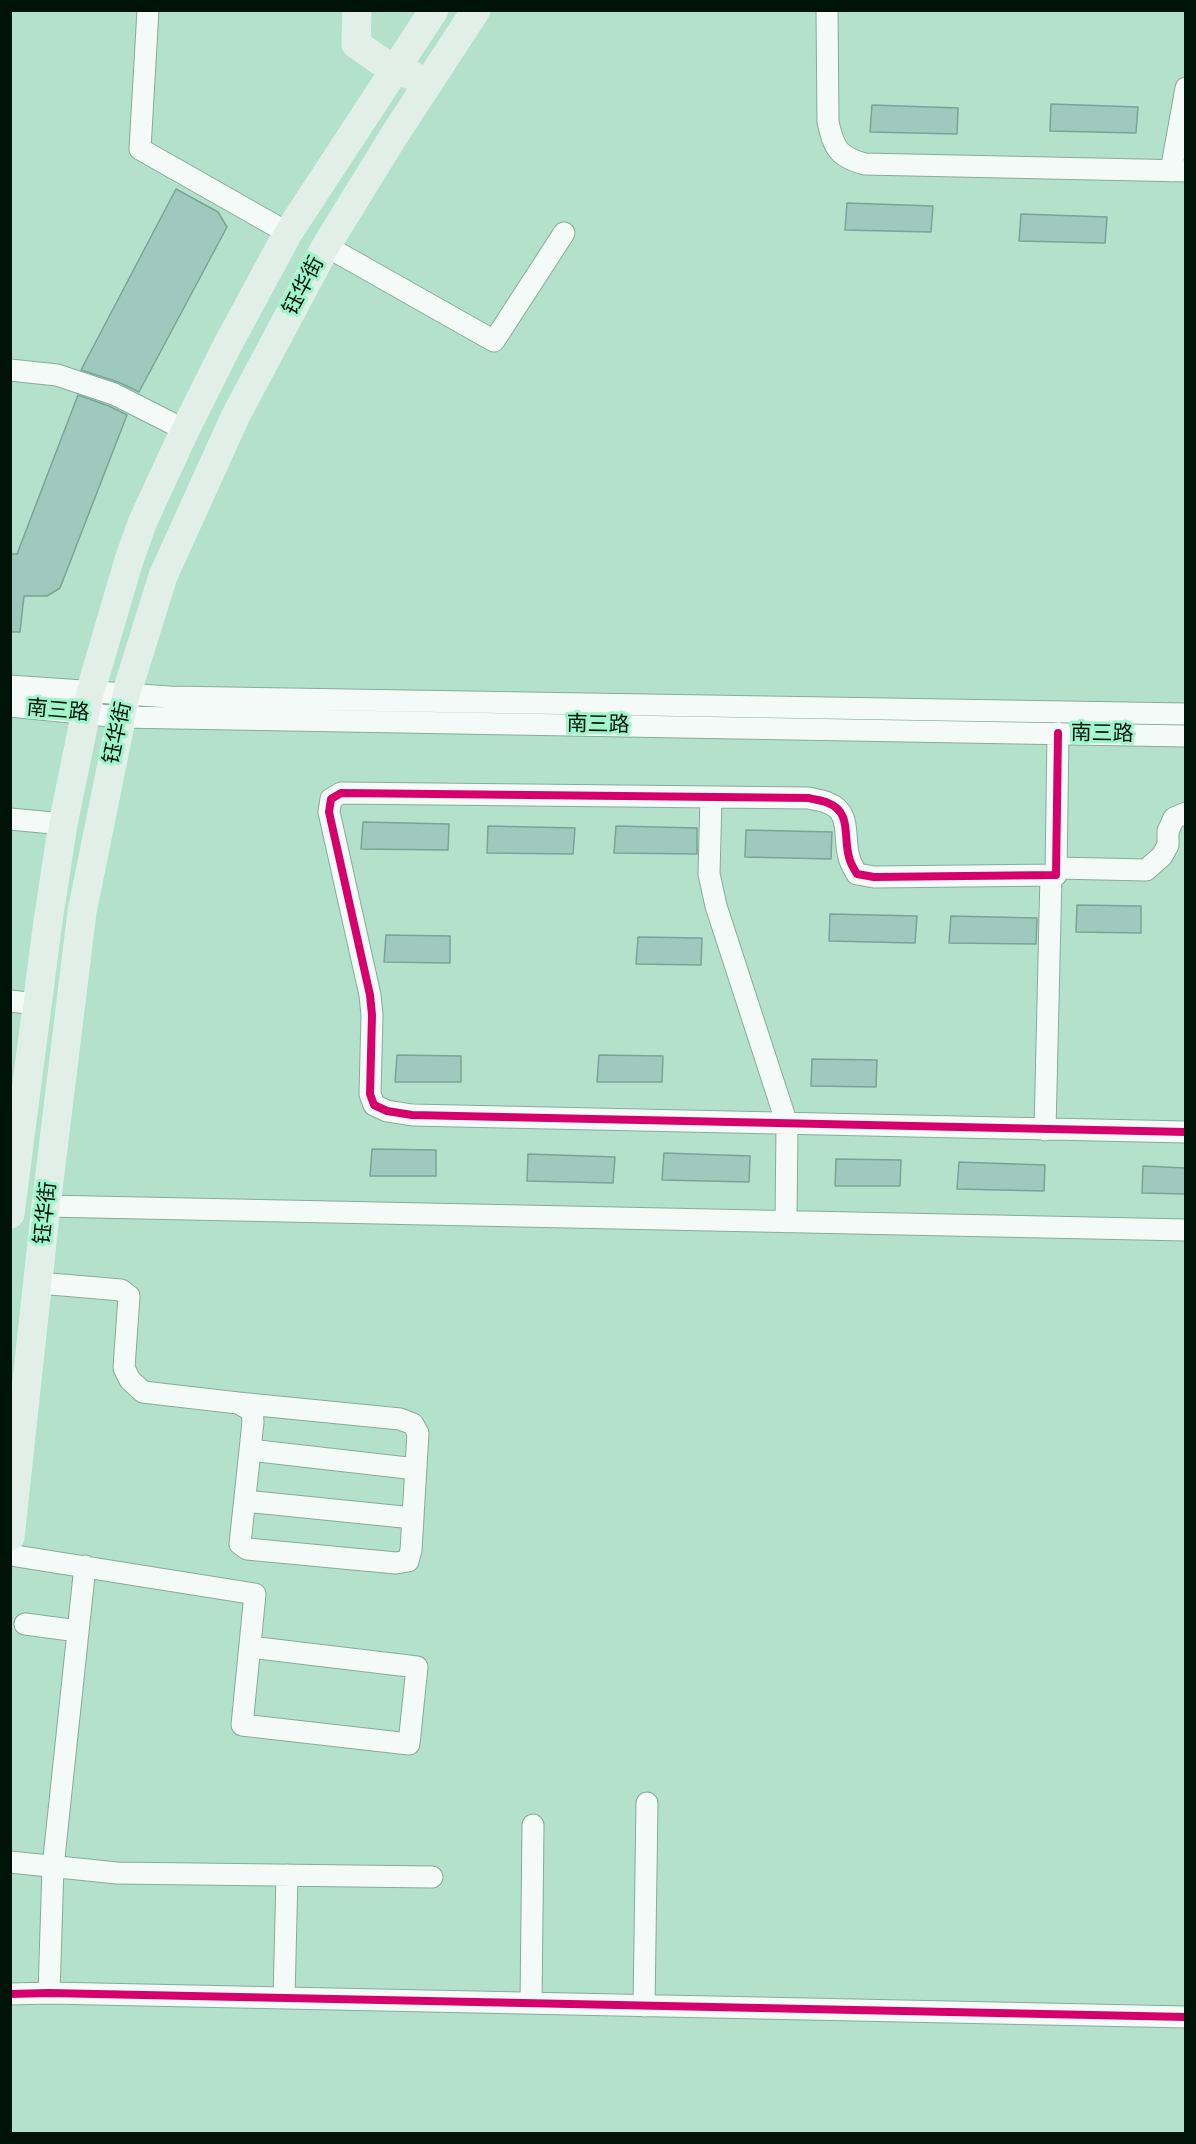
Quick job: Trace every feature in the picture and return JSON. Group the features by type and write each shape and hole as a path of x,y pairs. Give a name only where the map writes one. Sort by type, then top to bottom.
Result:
{"main road":[{"path":"357,10 356,44 395,71 430,80"},
{"name":"钰华街","path":"10,1214 63,824 88,703 129,560 143,521 185,430 288,233 434,10"},
{"name":"钰华街","path":"10,1537 46,1206 82,912 123,706 163,576 202,485 236,415 326,246 476,10"}],"street":[{"path":"148,10 140,149 288,233"},
{"path":"827,10 828,122 832,140 838,152 850,160 865,164 1178,171 1185,88"},
{"path":"326,246 494,341 564,233"},
{"path":"10,370 57,375 114,394 185,430"},
{"name":"南三路","path":"10,686 88,703"},
{"name":"南三路","path":"123,706 193,698 1185,714"},
{"name":"南三路","path":"10,706 88,703 123,706 1185,736"},
{"path":"1045,1130 1058,733"},
{"path":"1185,813 1174,818 1168,831 1168,845 1165,851 1146,870 874,877 857,874 849,860 846,820 838,810 829,803 809,798 341,793 331,799 329,812 370,995 372,1015 370,1094 374,1105 387,1111 412,1115 1185,1132"},
{"path":"711,798 709,874 716,906 787,1124 786,1222"},
{"path":"10,819 63,824"},
{"path":"10,1001 37,1004"},
{"path":"46,1206 1185,1230"},
{"path":"39,1283 121,1290 129,1296 124,1368 130,1380 143,1392 400,1419 413,1424 418,1433 411,1550 408,1561 396,1563 247,1549 240,1544 253,1422 252,1411 238,1403"},
{"path":"250,1450 416,1469"},
{"path":"244,1501 413,1518"},
{"path":"10,1555 255,1594 242,1725 409,1744 417,1667 250,1647"},
{"path":"49,1993 53,1867 85,1566"},
{"path":"26,1624 78,1631"},
{"path":"644,2006 647,1803"},
{"path":"531,2003 533,1825"},
{"path":"10,1862 117,1873 432,1877"},
{"path":"284,1998 287,1875"},
{"path":"10,1994 1185,2017"}],"building":[{"path":"1051,104 1138,107 1136,133 1050,131"},
{"path":"872,105 958,108 957,134 870,132"},
{"path":"176,189 218,212 227,227 139,392 118,382 81,370"},
{"path":"847,203 933,206 931,232 845,230"},
{"path":"1021,214 1107,217 1105,243 1019,241"},
{"path":"78,395 127,415 60,588 47,596 24,596 20,632 10,632 10,554 17,554"},
{"path":"363,822 449,824 448,850 361,849"},
{"path":"488,826 575,828 573,854 487,853"},
{"path":"616,826 697,828 697,854 614,853"},
{"path":"746,830 832,832 831,859 745,857"},
{"path":"1077,905 1141,906 1141,933 1076,932"},
{"path":"830,914 917,916 915,943 829,941"},
{"path":"951,916 1037,918 1036,944 949,943"},
{"path":"386,935 450,936 450,963 384,962"},
{"path":"638,937 702,938 701,965 636,964"},
{"path":"397,1055 461,1056 461,1082 395,1082"},
{"path":"599,1055 663,1056 662,1082 597,1082"},
{"path":"812,1059 877,1060 876,1087 811,1086"},
{"path":"372,1149 436,1150 436,1176 370,1176"},
{"path":"664,1153 750,1156 749,1182 662,1180"},
{"path":"528,1154 615,1157 613,1183 527,1181"},
{"path":"836,1159 901,1160 900,1186 835,1186"},
{"path":"959,1162 1045,1165 1044,1191 957,1189"},
{"path":"1143,1166 1185,1168 1185,1194 1142,1193"}],"cycle path":[{"path":"1058,733 1056,875 874,877 857,874 847,849 844,819 841,812 828,803 809,798 341,793 331,799 329,812 370,995 372,1015 370,1094 374,1105 387,1111 412,1115 1186,1132"},
{"path":"10,1994 1186,2017"}]}
